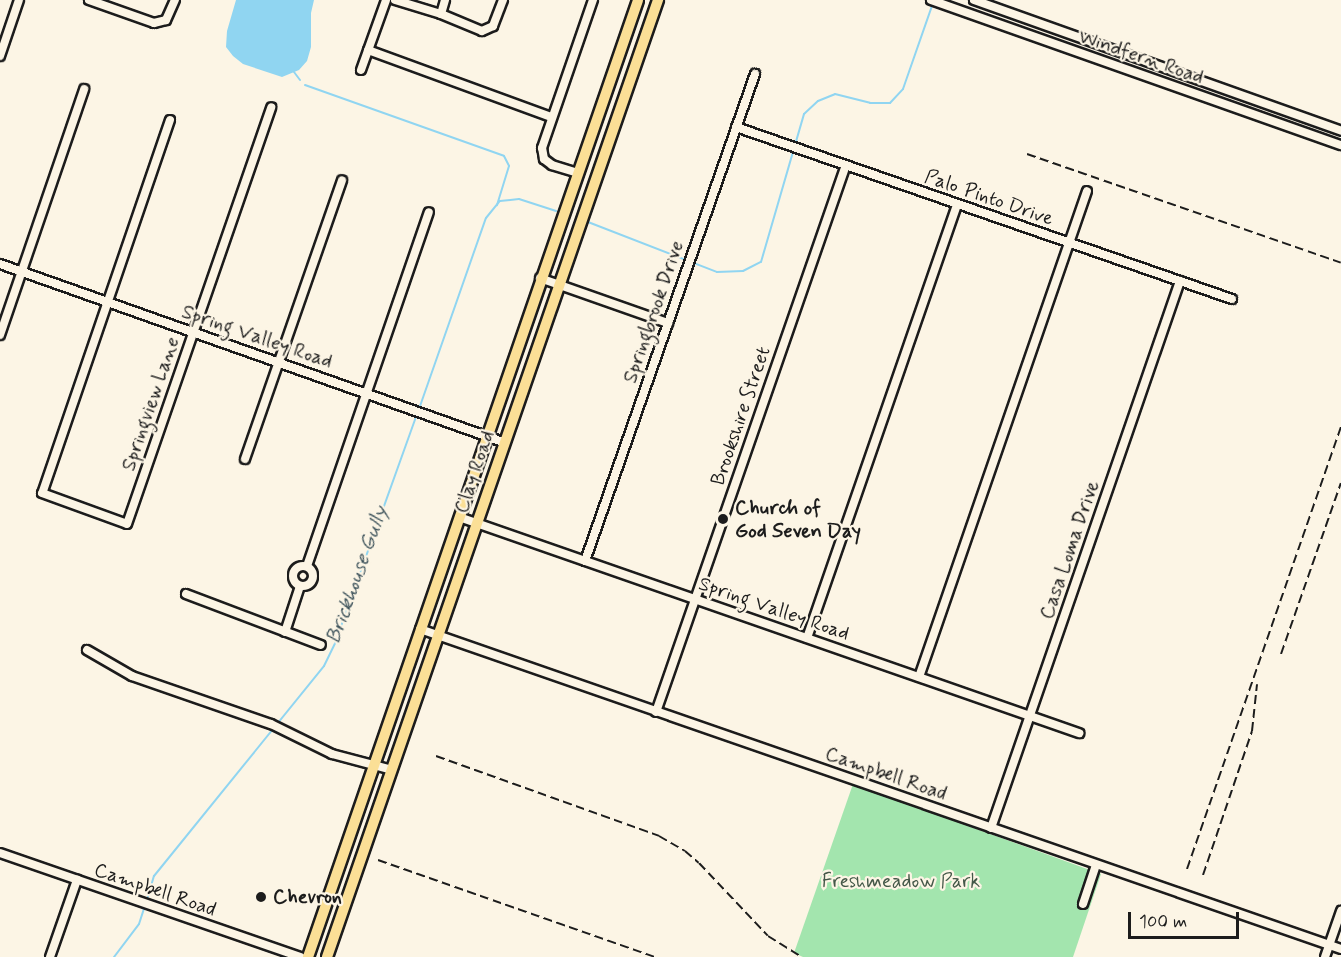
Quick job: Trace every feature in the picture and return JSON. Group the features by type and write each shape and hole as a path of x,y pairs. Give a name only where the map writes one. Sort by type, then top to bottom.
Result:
{"main road":[{"name":"Clay Road","path":"308,957 540,278 638,0"},
{"name":"Clay Road","path":"327,957 658,0"},
{"path":"620,54 636,62"},
{"path":"390,718 406,729"}],"street":[{"path":"0,56 19,0"},
{"path":"89,0 154,23 166,20 175,0"},
{"path":"362,69 386,0"},
{"path":"395,0 441,14 482,31 493,26 503,0"},
{"path":"441,14 445,0"},
{"path":"578,173 552,165 544,159 542,148 593,0"},
{"name":"Windfern Road","path":"974,0 1341,131"},
{"name":"Windfern Road","path":"934,1 1341,145"},
{"path":"368,50 551,117"},
{"name":"Springbrook Drive","path":"585,561 755,74"},
{"path":"0,335 84,89"},
{"name":"Springview Lane","path":"107,302 42,493 127,524 271,107"},
{"path":"107,302 170,120"},
{"name":"Palo Pinto Drive","path":"736,127 1232,299"},
{"name":"Brookshire Street","path":"656,712 846,165"},
{"path":"245,459 342,180"},
{"path":"919,677 1087,191"},
{"path":"807,638 957,204"},
{"path":"307,566 429,212"},
{"name":"Spring Valley Road","path":"0,264 366,393 407,410 504,442"},
{"path":"540,278 668,323"},
{"name":"Casa Loma Drive","path":"991,828 1180,281"},
{"name":"Spring Valley Road","path":"459,517 1079,733"},
{"path":"307,566 312,572 313,579 308,585 300,586 294,581 293,573 298,567 307,566"},
{"path":"285,632 300,586"},
{"path":"186,594 321,645"},
{"name":"Campbell Road","path":"420,629 1341,949"},
{"path":"87,650 132,676 271,724 332,754 392,770"},
{"name":"Campbell Road","path":"0,853 300,957"},
{"path":"1083,904 1096,865"},
{"path":"50,957 77,880"},
{"path":"1325,957 1341,911"}],"green space":[{"name":"Freshmeadow Park","path":"853,784 1101,874 1073,957 803,957 794,953"}],"water":[{"path":"236,0 314,0 311,13 311,47 307,61 299,70 282,77 243,64 233,56 226,47 227,31"}],"waterway":[{"name":"Brickhouse Gully","path":"588,222 717,272 743,271 761,262 804,114 818,101 835,94 870,103 890,103 903,89 933,3"},
{"path":"294,72 300,80"},
{"path":"305,85 504,156 509,166 497,205"},
{"name":"Brickhouse Gully","path":"419,409 486,218 500,201 519,199 556,211"},
{"name":"Brickhouse Gully","path":"147,900 154,876 324,666 335,643 417,414"},
{"name":"Brickhouse Gully","path":"114,957 139,924 145,906"}],"railway":[{"path":"1027,154 1341,263"},
{"path":"1187,869 1341,427"},
{"path":"1281,654 1341,483"},
{"path":"1203,875 1252,731 1257,684"},
{"path":"436,756 659,836 685,851 699,863 768,936 802,957"},
{"path":"378,860 655,957"}],"place":[{"name":"Church of God Seven Day","path":"723,519"},
{"name":"Chevron","path":"261,897"}]}
